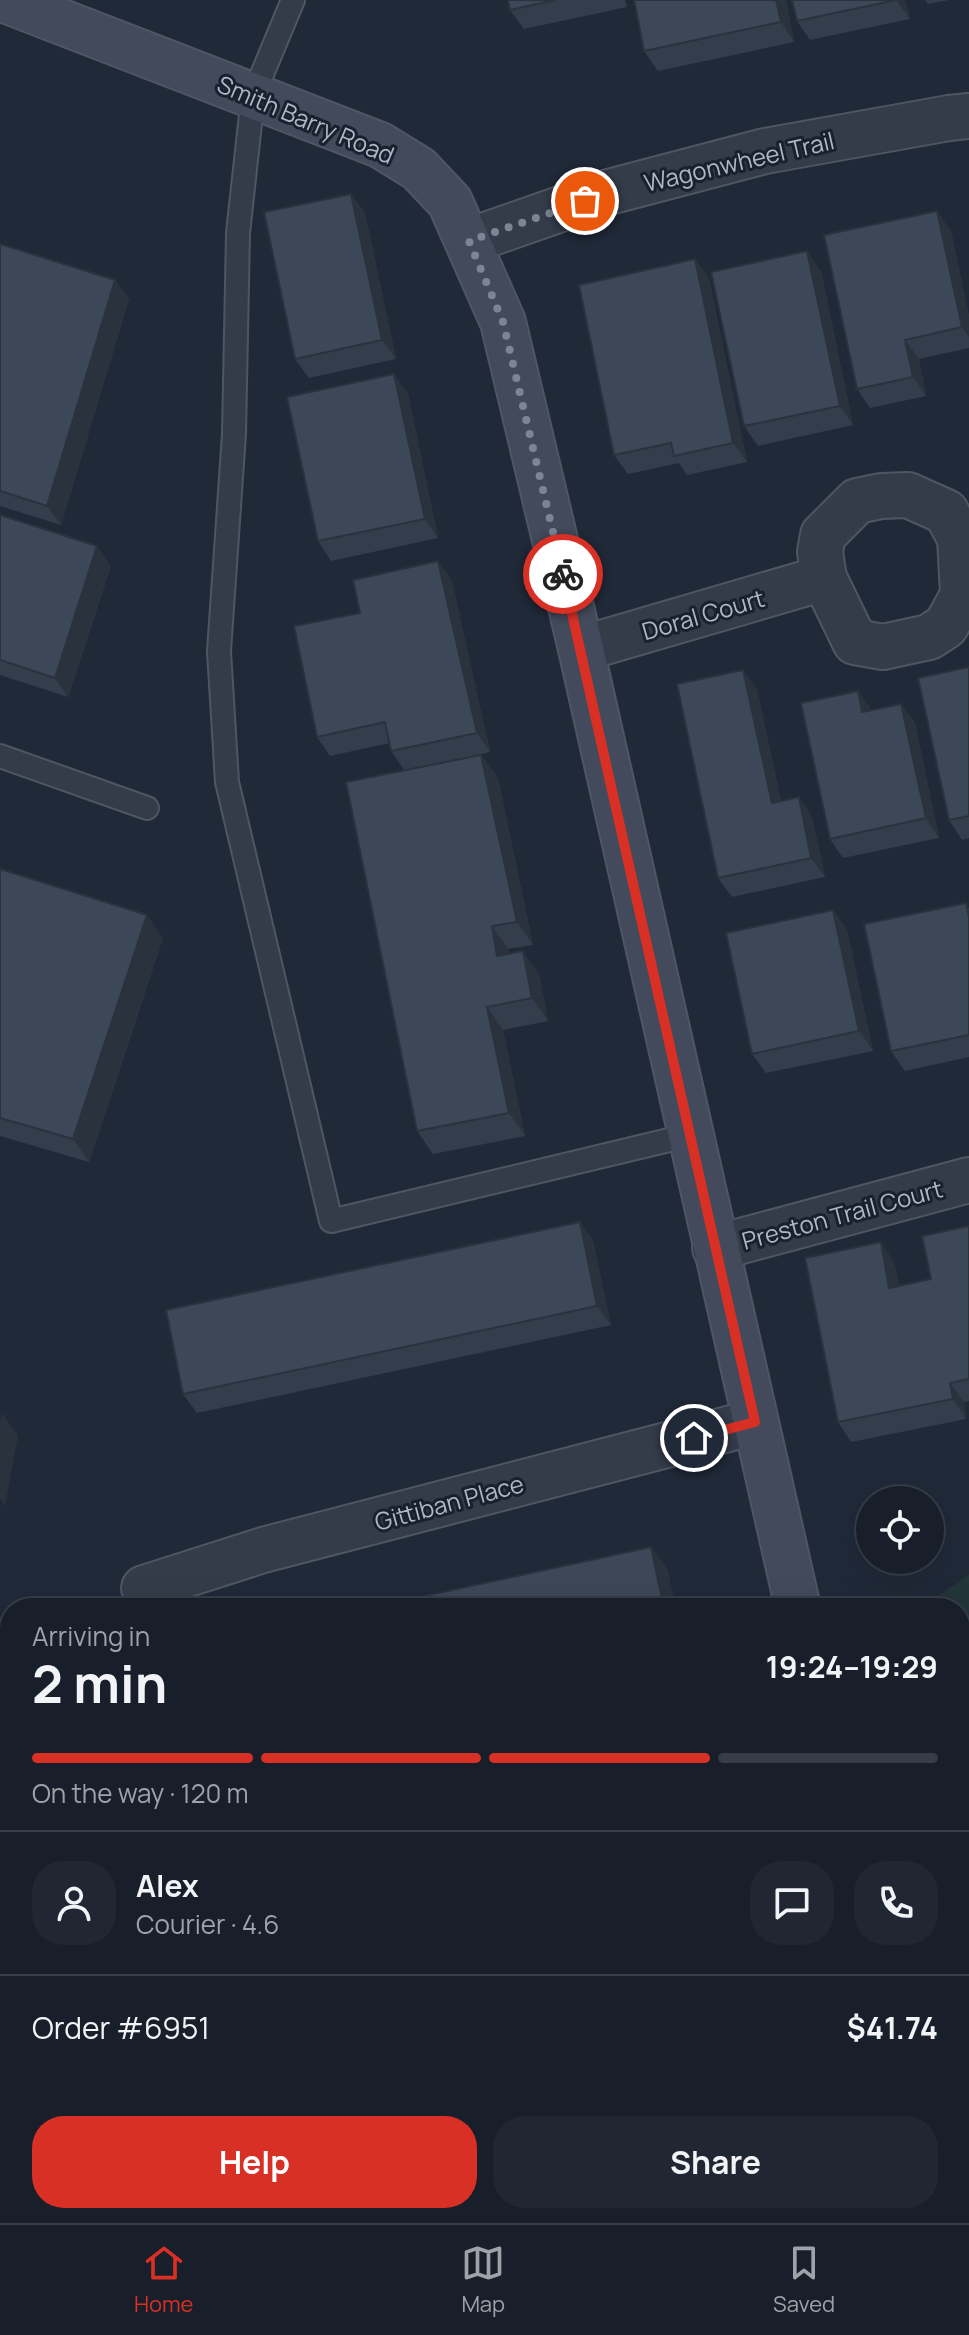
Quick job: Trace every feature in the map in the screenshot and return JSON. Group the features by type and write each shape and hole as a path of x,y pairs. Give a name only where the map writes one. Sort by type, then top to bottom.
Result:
{"street":[{"name":"Smith Barry Road","path":"21,3 380,145 419,169 450,202 469,241 503,322 581,649 796,1598"},
{"name":"Wagonwheel Trail","path":"469,241 609,192 765,151 969,116"},
{"name":"Doral Court","path":"581,649 824,578"},
{"name":"Preston Trail Court","path":"715,1248 969,1180"},
{"name":"Gittiban Place","path":"144,1588 263,1550 755,1422"}],"lane":[{"path":"293,0 253,96 238,233 234,434 219,651 227,782 331,1221 690,1135"},
{"path":"0,756 147,808"}],"green space":[{"path":"969,1575 969,1598 934,1598"}],"building":[{"path":"508,0 555,0 510,10"},
{"path":"634,0 776,0 781,22 644,51"},
{"path":"792,0 896,0 797,21"},
{"path":"351,194 382,340 295,359 264,212"},
{"path":"937,211 962,327 905,340 913,377 857,389 824,235"},
{"path":"0,244 115,280 47,506 0,491"},
{"path":"807,251 840,406 744,426 711,272"},
{"path":"695,259 733,443 674,456 671,443 614,455 579,285"},
{"path":"394,374 425,519 318,541 287,397"},
{"path":"0,515 97,546 55,678 0,660"},
{"path":"438,561 477,733 391,751 385,722 317,737 294,626 360,613 353,580"},
{"path":"969,667 969,816 949,820 918,678"},
{"path":"743,670 772,803 799,797 811,858 718,878 677,684"},
{"path":"858,691 862,712 901,704 926,818 830,839 801,703"},
{"path":"481,755 517,922 492,926 497,956 523,951 532,998 487,1007 509,1113 417,1131 346,782"},
{"path":"0,869 147,915 73,1139 0,1118"},
{"path":"966,903 969,916 969,1035 891,1051 864,924"},
{"path":"833,910 859,1031 752,1054 726,933"},
{"path":"580,1222 597,1306 183,1394 166,1310"},
{"path":"969,1226 969,1379 950,1383 953,1399 838,1422 805,1258 881,1242 889,1288 931,1279 922,1236"},
{"path":"651,1547 662,1598 415,1598"}],"way so far":[{"path":"563,574 503,322 469,241 585,201"}],"route":[{"path":"563,574 755,1422 694,1438"}]}
